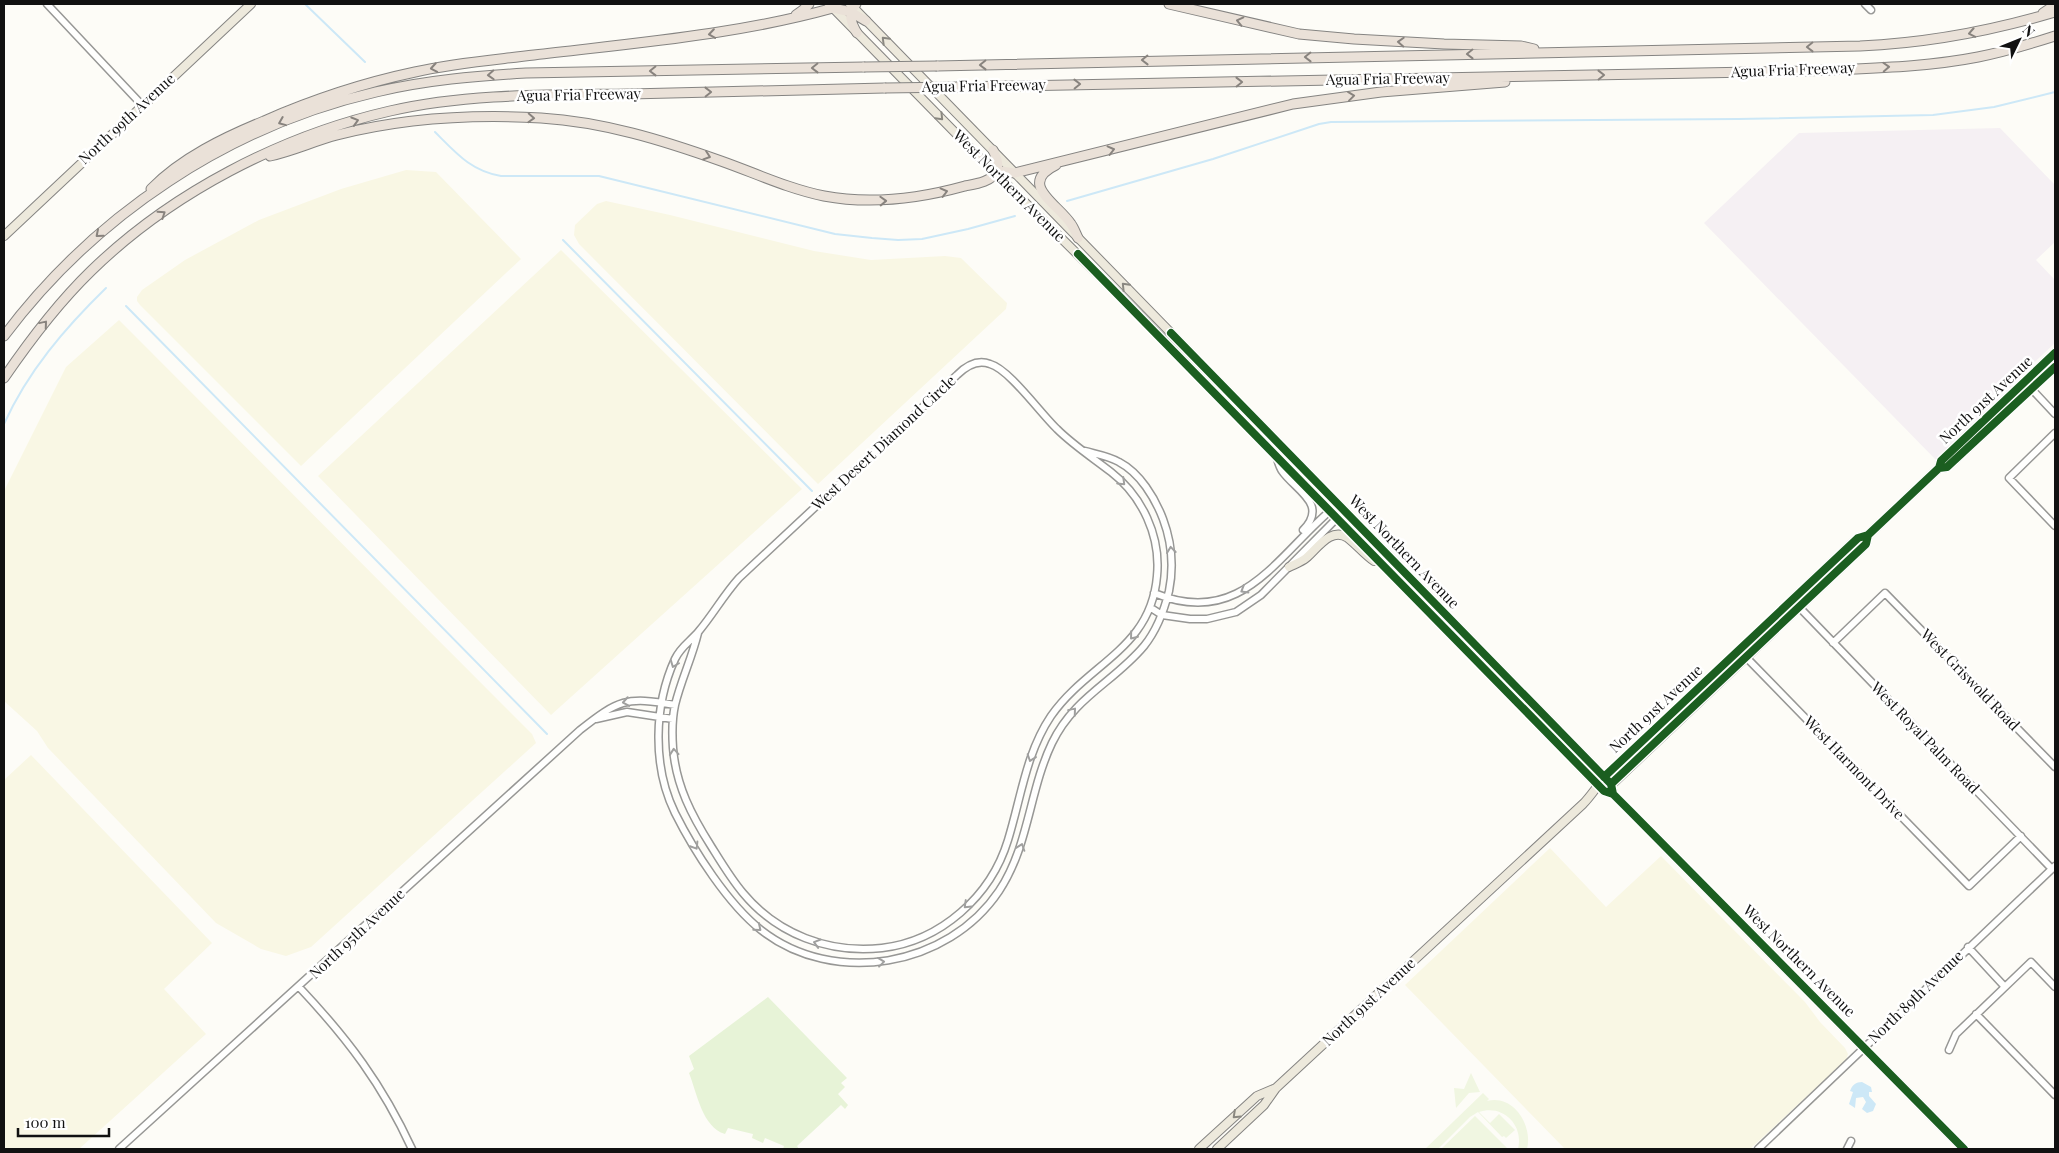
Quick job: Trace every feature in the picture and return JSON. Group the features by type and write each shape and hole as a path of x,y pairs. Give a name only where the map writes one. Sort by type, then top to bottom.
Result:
{"highway":[{"path":"790,17 803,10 808,4"},
{"path":"1168,4 1299,34 1444,44 1521,46 1554,53"},
{"path":"2036,17 2055,4"},
{"path":"137,203 160,180 215,144 290,109 354,87 415,72 464,63 710,34 831,6 852,7 866,21"},
{"path":"852,7 851,21 857,32"},
{"name":"Agua Fria Freeway","path":"4,336 32,300 72,259 137,203 192,166 232,144 267,128 326,105 409,85 472,76 526,73 1882,45 1970,34 2055,12"},
{"name":"Agua Fria Freeway","path":"4,378 55,311 91,271 157,216 236,168 260,156 311,135 391,111 496,96 1809,71 1916,65 1978,57 2055,36"},
{"path":"2039,41 2055,42"},
{"path":"981,159 996,171 1016,173 1309,101 1428,88 1522,81 1552,76"},
{"path":"260,156 282,153 312,142 391,123 454,117 510,117 564,120 631,132 822,195 868,201 911,199 985,181 996,171 997,160 993,150"},
{"path":"1064,162 1046,171 1039,183 1042,193 1071,224 1078,238"},
{"path":"4,384 14,363"}],"main road":[{"name":"North 99th Avenue","path":"4,236 251,4"},
{"name":"West Northern Avenue","path":"831,6 981,159"},
{"name":"West Northern Avenue","path":"866,21 1611,784"},
{"name":"West Northern Avenue","path":"996,171 1604,791 1613,794 1964,1149"},
{"path":"1120,297 1134,303 1150,320 1158,320"},
{"name":"North 91st Avenue","path":"1940,468 1941,461 2055,353"},
{"name":"North 91st Avenue","path":"1216,1149 1264,1105 1276,1088 1593,794 1604,777 1858,538 1868,535 1940,468 1947,467 2055,367"},
{"path":"1197,376 1205,368"},
{"path":"1289,567 1304,560 1328,537 1337,535 1348,538 1363,554 1388,570"},
{"name":"North 91st Avenue","path":"1593,794 1604,791 1866,544 1868,535"},
{"path":"1799,607 1801,598 1818,582 1826,568"},
{"path":"1469,652 1476,645"},
{"path":"1673,726 1672,722 1675,716 1696,696 1707,680"},
{"path":"1611,784 1613,794"},
{"name":"North 91st Avenue","path":"1199,1149 1209,1146 1257,1096 1276,1088"}],"street":[{"path":"47,4 142,105"},
{"path":"1865,4 1871,10"},
{"name":"West Desert Diamond Circle","path":"990,363 1000,369 1056,428 1085,451 1123,482 1132,492 1146,515 1156,547 1157,576 1151,608 1130,641 1075,688 1052,715 1038,740 1025,775 1002,857 986,884 964,908 940,928 907,942 883,948 842,948 810,940 781,927 761,912 736,884 684,798 675,764 673,719 675,705 698,634 723,596 740,578 957,375 972,364 990,363"},
{"path":"2025,382 2055,414"},
{"path":"2055,433 2009,478 2055,526"},
{"name":"West Desert Diamond Circle","path":"698,634 682,646 675,658 662,703 659,731 661,766 671,804 724,891 744,914 774,939 804,953 838,961 874,963 909,956 944,941 972,920 997,893 1015,862 1039,779 1053,742 1071,714 1085,698 1141,649 1162,615 1167,598 1172,572 1170,542 1161,513 1133,472 1121,463 1085,451"},
{"path":"1275,455 1282,471 1308,499 1313,512 1309,524 1288,545 1281,558"},
{"path":"1154,592 1167,598 1191,603 1212,602 1229,597 1252,585 1338,504"},
{"path":"1151,608 1162,615 1190,619 1207,619 1236,612 1254,601 1344,511"},
{"name":"West Griswold Road","path":"1833,643 1886,593 2055,767"},
{"name":"West Royal Palm Road","path":"1799,607 2021,836 2054,867"},
{"name":"West Harmont Drive","path":"1739,650 1969,886 2021,836"},
{"name":"North 95th Avenue","path":"119,1149 299,987 545,759 606,709 622,702 633,701 675,705"},
{"name":"North 95th Avenue","path":"595,719 627,712 673,719"},
{"path":"1025,775 1039,779"},
{"name":"North 89th Avenue","path":"1759,1149 1968,947 2054,867"},
{"path":"1968,947 2005,987"},
{"path":"1949,1050 1956,1034 2031,962 2055,987"},
{"path":"299,987 332,1022 365,1065 384,1095 412,1149"},
{"path":"1976,1014 2055,1095"},
{"path":"1847,1149 1851,1141"}],"shaded area":[{"path":"2000,128 2055,185 2055,242 2036,260 2055,280 2055,343 2026,370 2013,387 1936,460 1704,223 1799,133"},
{"path":"406,170 436,172 521,259 301,466 140,305 137,297 142,290 185,260 259,220 341,189"},
{"path":"606,201 814,251 871,260 945,256 961,258 1007,303 1006,309 818,484 579,244 574,235 575,225 597,204"},
{"path":"561,250 802,489 551,715 318,476"},
{"path":"119,320 532,734 536,743 311,947 286,956 261,949 216,923 48,748 37,731 4,701 4,491 66,367"},
{"path":"31,755 212,943 164,989 206,1034 79,1149 4,1149 4,780"},
{"path":"1550,848 1606,907 1661,856 1805,1002 1820,1022 1845,1048 1848,1054 1846,1060 1750,1149 1565,1149 1405,985"}],"green space":[{"path":"768,997 847,1078 841,1083 845,1087 838,1094 848,1105 845,1109 841,1105 797,1146 799,1149 783,1149 784,1146 765,1138 763,1143 752,1138 753,1134 728,1128 725,1134 717,1130 701,1108 689,1073 694,1069 689,1056"},
{"path":"1471,1073 1480,1092 1469,1093 1456,1108 1454,1088 1464,1089"},
{"path":"1483,1093 1489,1099 1487,1101 1497,1100 1505,1102 1519,1114 1527,1131 1527,1149 1518,1149 1518,1132 1510,1118 1496,1111 1488,1110 1479,1112 1490,1123 1499,1114 1515,1130 1506,1138 1502,1137 1478,1112 1470,1117 1438,1149 1425,1149"},
{"path":"1475,1116 1508,1149 1441,1149"}],"water":[{"path":"1862,1082 1871,1087 1872,1092 1869,1092 1869,1096 1876,1104 1873,1111 1867,1113 1862,1109 1866,1102 1863,1097 1856,1098 1855,1108 1849,1104 1853,1092 1850,1091 1852,1087 1856,1083"}],"waterway":[{"path":"305,4 365,62"},
{"path":"1067,201 1213,159 1319,124 1331,122 1738,119 1933,115 1994,107 2055,92"},
{"path":"435,132 465,160 490,174 501,176 599,176 835,234 898,240 922,239 1015,216"},
{"path":"563,240 812,491"},
{"path":"4,424 36,368 62,335 106,288"},
{"path":"126,306 547,734"}],"cycle path":[{"path":"1078,254 1604,791 1613,794 1964,1149"},
{"path":"1171,333 1611,784 1613,794"},
{"path":"1939,468 1941,461 2055,353"},
{"path":"1604,777 1858,538 1868,535 1939,468 1947,467 2055,367"},
{"path":"1611,784 1866,544 1868,535"}]}
